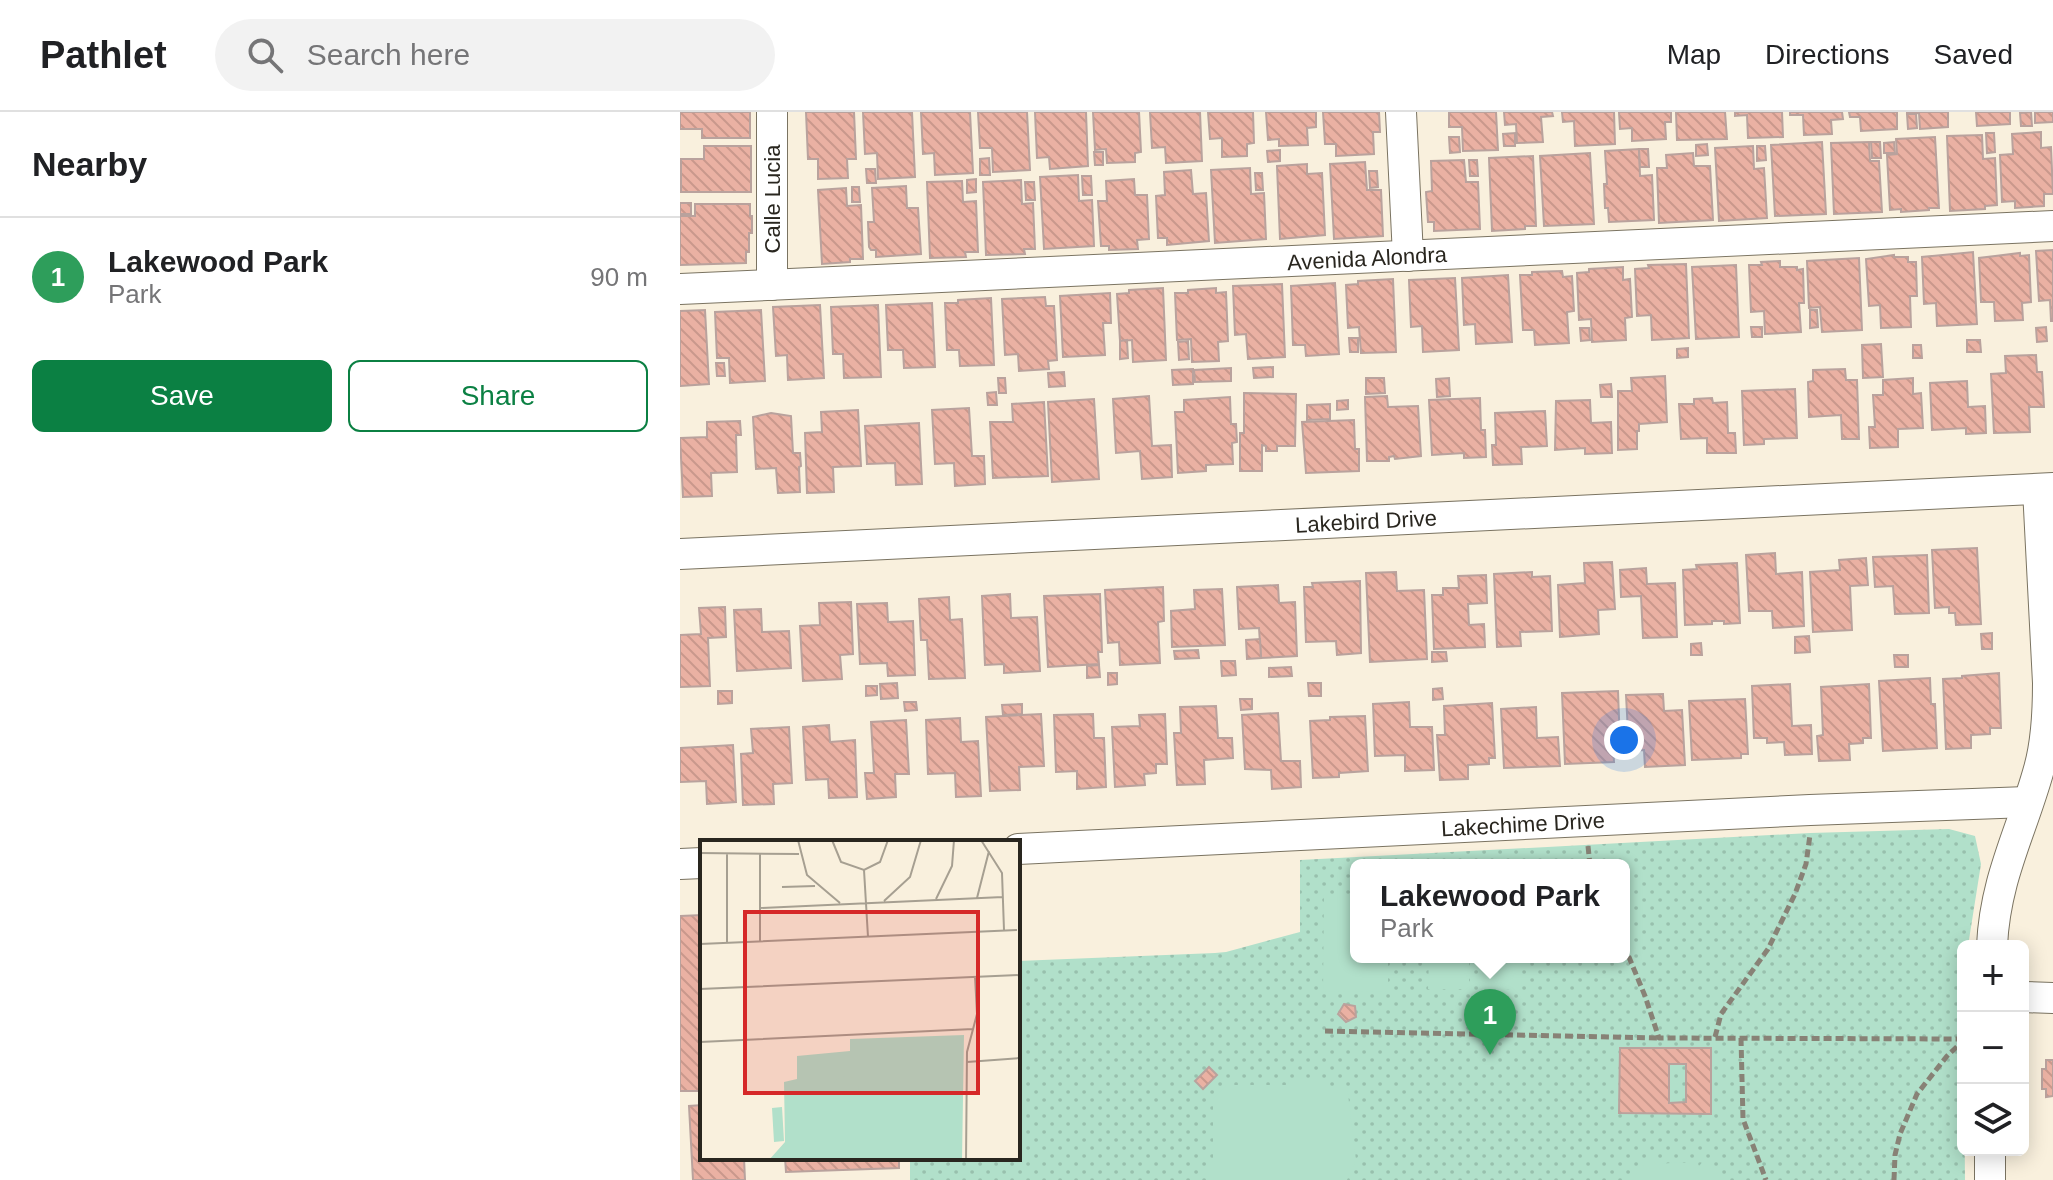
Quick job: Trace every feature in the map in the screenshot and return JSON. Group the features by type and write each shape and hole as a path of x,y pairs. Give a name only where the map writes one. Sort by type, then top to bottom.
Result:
{"street":[{"name":"Calle Lucia","path":"772,112 772,285"},
{"path":"1401,112 1408,256"},
{"name":"Avenida Alondra","path":"680,289 2053,226"},
{"path":"1993,940 2000,883 2039,769 2048,713 2046,488"},
{"name":"Lakebird Drive","path":"680,554 2046,488"},
{"name":"Lakechime Drive","path":"1020,849 2027,802"},
{"path":"680,864 700,863"},
{"path":"2029,997 2053,998"},
{"path":"1990,1156 1990,1180"}],"path":[{"path":"1715,1037 1721,1014 1768,949 1795,894 1806,864 1810,810"},
{"path":"1630,960 1659,1038"},
{"path":"1325,1031 1957,1040"},
{"path":"1741,1038 1743,1119 1766,1180"},
{"path":"1894,1180 1900,1134 1917,1094 1957,1046"}],"green space":[{"path":"1949,829 1975,836 1981,864 1969,940 1957,940 1957,1156 1965,1156 1965,1180 910,1180 910,1160 1020,1160 1020,961 1226,952 1300,932 1300,860 1810,833"},
{"path":"1324,894 1350,894 1350,963 1388,963 1388,992 1323,991"},
{"path":"1429,963 1469,963 1469,989 1428,989"},
{"path":"1481,963 1522,963 1521,990 1480,989"},
{"path":"1289,1079 1324,1079 1324,1086 1347,1086 1356,1160 1347,1180 1206,1180 1206,1162 1213,1161 1213,1099 1227,1085 1288,1085"},
{"path":"1651,1158 1657,1165 1678,1162 1699,1166 1705,1159 1727,1180 1628,1180"}],"building":[{"path":"680,112 750,112 750,138 702,138 702,129 680,129"},
{"path":"806,112 854,112 856,159 847,159 848,178 818,179 818,159 808,159"},
{"path":"863,112 912,112 915,177 878,179 877,153 865,154"},
{"path":"921,112 970,112 973,173 935,175 934,153 923,154"},
{"path":"978,112 1027,112 1030,170 993,172 992,148 980,148"},
{"path":"1035,112 1086,112 1088,166 1050,169 1049,157 1037,158"},
{"path":"1093,112 1139,112 1141,152 1135,153 1135,162 1107,163 1106,149 1095,150"},
{"path":"1150,112 1200,112 1202,161 1166,163 1165,147 1152,148"},
{"path":"1208,112 1253,112 1254,143 1247,144 1247,156 1222,157 1222,138 1210,139"},
{"path":"1266,112 1316,112 1316,127 1307,128 1308,145 1279,146 1279,139 1268,140"},
{"path":"1323,112 1379,112 1380,132 1373,132 1374,154 1336,156 1336,144 1325,144"},
{"path":"1449,112 1496,112 1498,150 1463,151 1462,127 1449,127"},
{"path":"1504,112 1552,112 1553,116 1541,117 1543,142 1517,143 1516,124 1505,125"},
{"path":"1562,112 1614,112 1615,144 1575,146 1574,121 1563,122"},
{"path":"1619,112 1671,112 1671,122 1665,122 1666,139 1632,141 1632,128 1620,129"},
{"path":"1676,112 1725,112 1727,139 1677,140"},
{"path":"1735,112 1782,112 1783,137 1748,138 1747,115 1735,116"},
{"path":"1790,112 1842,112 1843,119 1831,120 1832,134 1804,135 1803,115 1790,115"},
{"path":"1849,112 1897,112 1897,129 1861,131 1860,117 1850,117"},
{"path":"1907,112 1948,112 1948,127 1920,129 1919,113"},
{"path":"1976,112 2010,112 2010,124 1977,126"},
{"path":"2031,112 2032,126 2021,126 2020,113"},
{"path":"2035,112 2053,112 2053,122 2035,123"},
{"path":"1907,114 1916,114 1917,128 1908,129"},
{"path":"2041,132 2041,148 2051,147 2053,194 2044,194 2044,206 2015,208 2015,201 2002,202 2000,155 2013,154 2012,134"},
{"path":"1515,133 1515,146 1504,146 1503,134"},
{"path":"1986,133 1994,133 1995,152 1987,153"},
{"path":"1982,135 1983,159 1995,158 1997,205 1985,206 1985,209 1950,211 1947,136"},
{"path":"1449,137 1459,137 1460,152 1450,153"},
{"path":"1935,137 1939,208 1901,212 1901,209 1890,210 1887,155 1897,154 1896,139"},
{"path":"1822,142 1826,214 1775,216 1771,145"},
{"path":"1869,142 1870,161 1879,161 1882,212 1834,214 1831,143"},
{"path":"1871,142 1880,142 1881,158 1872,158"},
{"path":"1894,142 1895,153 1884,153 1884,143"},
{"path":"1707,144 1708,155 1696,156 1696,145"},
{"path":"704,146 751,146 751,192 681,192 681,159 704,159"},
{"path":"1753,146 1754,169 1764,168 1767,218 1719,221 1715,148"},
{"path":"1757,146 1765,146 1766,160 1757,161"},
{"path":"1639,149 1640,176 1652,175 1654,220 1609,222 1608,208 1605,208 1605,151"},
{"path":"1639,149 1648,149 1649,167 1640,167"},
{"path":"1280,150 1280,161 1268,162 1267,151"},
{"path":"1094,152 1103,152 1103,165 1095,165"},
{"path":"1590,153 1594,224 1544,226 1540,156"},
{"path":"1693,153 1694,166 1710,166 1713,220 1659,223 1657,168 1667,168 1666,155"},
{"path":"1533,156 1536,226 1492,231 1489,158"},
{"path":"989,158 990,175 980,175 980,159"},
{"path":"1464,160 1466,182 1478,182 1480,229 1434,231 1434,222 1428,222 1426,192 1432,191 1431,161"},
{"path":"1469,160 1477,160 1478,176 1470,176"},
{"path":"1365,162 1367,190 1381,190 1383,236 1334,239 1330,164"},
{"path":"1307,164 1307,174 1322,173 1325,235 1280,239 1277,166"},
{"path":"1250,168 1251,194 1264,193 1266,239 1215,243 1211,170"},
{"path":"866,169 875,169 876,183 867,183"},
{"path":"1191,170 1193,194 1206,193 1209,241 1167,245 1167,238 1158,238 1156,196 1165,195 1164,172"},
{"path":"1369,171 1377,171 1378,187 1370,188"},
{"path":"1255,173 1262,173 1263,190 1256,190"},
{"path":"1078,175 1079,201 1092,200 1094,246 1044,249 1040,177"},
{"path":"1082,176 1091,176 1092,195 1083,195"},
{"path":"976,179 976,192 967,193 967,180"},
{"path":"1134,179 1135,195 1147,195 1149,239 1137,240 1138,249 1109,250 1109,246 1101,246 1098,201 1107,201 1106,181"},
{"path":"1021,180 1022,204 1033,203 1035,249 1024,249 1025,254 986,255 983,182"},
{"path":"962,181 963,202 976,201 978,252 965,252 966,257 930,258 927,182"},
{"path":"1025,182 1034,182 1035,200 1026,200"},
{"path":"906,186 907,208 918,208 921,254 876,257 876,250 869,247 868,222 874,222 872,188"},
{"path":"852,187 859,187 860,202 852,202"},
{"path":"846,188 847,206 861,205 863,259 822,264 818,190"},
{"path":"680,203 691,203 691,214 680,214"},
{"path":"695,204 750,204 752,233 749,233 746,263 680,265 680,216 695,216"},
{"path":"2053,250 2051,321 2050,300 2039,301 2036,251"},
{"path":"1973,252 1977,324 1937,326 1936,303 1924,304 1922,257"},
{"path":"2020,253 2020,256 2029,255 2031,302 2022,303 2023,320 1995,321 1994,302 1981,302 1979,258"},
{"path":"1894,255 1908,257 1908,262 1916,262 1917,296 1910,296 1911,327 1881,328 1880,305 1869,306 1866,259"},
{"path":"1859,258 1862,330 1822,332 1820,307 1809,308 1807,261"},
{"path":"1780,261 1780,267 1803,269 1804,303 1799,303 1801,332 1765,334 1764,311 1751,312 1749,265"},
{"path":"1686,264 1689,338 1652,340 1651,315 1637,316 1635,269 1649,268 1648,265"},
{"path":"1736,265 1739,337 1696,339 1692,267"},
{"path":"1623,267 1623,280 1630,279 1632,317 1625,318 1626,340 1592,342 1591,319 1579,320 1577,273 1589,272 1589,269"},
{"path":"1562,271 1563,277 1572,276 1574,311 1567,312 1569,343 1535,345 1534,330 1523,330 1520,275"},
{"path":"1508,275 1512,342 1476,344 1475,324 1464,325 1462,278"},
{"path":"1455,278 1459,350 1423,352 1422,326 1411,327 1409,280"},
{"path":"1393,279 1396,352 1361,353 1359,327 1348,328 1346,285 1358,284 1358,281"},
{"path":"1335,283 1339,354 1306,356 1305,345 1293,345 1291,286"},
{"path":"1282,284 1285,357 1248,359 1246,334 1235,335 1233,286"},
{"path":"1163,288 1166,360 1133,362 1132,340 1120,341 1117,294 1129,293 1129,290"},
{"path":"1216,288 1216,293 1226,292 1228,341 1218,342 1219,361 1192,362 1191,339 1177,340 1175,293"},
{"path":"1110,293 1111,323 1103,323 1105,355 1063,357 1060,296"},
{"path":"1045,297 1046,306 1054,306 1057,360 1048,361 1049,369 1019,371 1018,354 1005,355 1002,299"},
{"path":"991,298 994,365 960,366 959,350 947,350 945,303"},
{"path":"932,303 935,367 904,368 903,350 888,350 886,305"},
{"path":"820,305 824,378 788,380 787,355 776,356 773,307"},
{"path":"878,305 881,377 844,378 843,354 833,354 831,307"},
{"path":"705,310 709,384 680,386 680,311"},
{"path":"761,310 765,381 730,383 729,358 717,358 715,312"},
{"path":"1810,310 1817,310 1818,327 1810,328"},
{"path":"1751,327 1762,327 1762,337 1752,337"},
{"path":"2046,327 2047,341 2037,342 2036,328"},
{"path":"1580,328 1589,328 1590,340 1581,341"},
{"path":"1349,338 1358,338 1358,352 1350,352"},
{"path":"1127,340 1128,358 1120,359 1120,341"},
{"path":"1967,340 1980,340 1981,352 1967,352"},
{"path":"1188,341 1189,359 1179,360 1178,342"},
{"path":"1881,344 1883,377 1863,378 1862,345"},
{"path":"1913,345 1921,345 1922,358 1913,358"},
{"path":"1688,348 1688,357 1677,358 1677,349"},
{"path":"2036,355 2037,372 2042,372 2044,407 2029,407 2030,432 1994,433 1991,374 2006,373 2005,356"},
{"path":"716,363 724,363 725,376 717,376"},
{"path":"1273,367 1273,377 1254,378 1253,368"},
{"path":"1231,368 1231,381 1195,382 1194,370"},
{"path":"1193,369 1193,384 1173,385 1172,370"},
{"path":"1845,369 1846,380 1857,380 1859,439 1842,439 1841,415 1809,417 1808,382 1813,381 1813,370"},
{"path":"1064,372 1065,386 1049,387 1048,373"},
{"path":"1665,376 1667,422 1639,424 1637,449 1618,450 1618,391 1632,391 1631,378"},
{"path":"998,378 1005,378 1006,393 999,393"},
{"path":"1366,378 1384,378 1385,393 1366,394"},
{"path":"1449,378 1450,396 1437,397 1436,379"},
{"path":"1913,378 1913,394 1921,393 1923,428 1898,429 1898,447 1870,448 1869,427 1875,427 1873,395 1883,395 1883,380"},
{"path":"1967,381 1968,407 1985,406 1986,433 1966,434 1966,428 1932,430 1930,383"},
{"path":"1611,384 1612,397 1601,397 1600,385"},
{"path":"1795,389 1797,438 1764,439 1764,444 1744,445 1742,391"},
{"path":"996,392 997,405 988,405 987,393"},
{"path":"1244,393 1296,394 1295,446 1277,446 1277,451 1266,451 1266,446 1262,445 1262,471 1240,471"},
{"path":"1149,396 1152,446 1171,445 1172,477 1142,479 1140,451 1116,453 1113,399"},
{"path":"1387,396 1388,407 1418,406 1421,456 1395,459 1394,456 1389,457 1389,461 1367,461 1365,397"},
{"path":"1230,397 1231,424 1236,424 1237,442 1232,443 1233,464 1206,465 1206,471 1178,473 1175,412 1184,412 1184,400"},
{"path":"1480,398 1486,457 1464,458 1464,453 1432,455 1429,400"},
{"path":"1712,398 1713,403 1727,402 1728,433 1735,433 1736,453 1707,453 1707,438 1681,439 1679,404 1694,404 1694,399"},
{"path":"1094,399 1099,479 1052,482 1048,402"},
{"path":"1348,400 1348,409 1337,410 1337,401"},
{"path":"1590,400 1591,423 1611,422 1612,453 1585,454 1585,448 1555,450 1556,401"},
{"path":"1044,402 1048,476 993,478 990,422 1013,422 1012,404"},
{"path":"1330,404 1330,419 1307,420 1307,405"},
{"path":"969,408 972,456 984,456 985,484 955,486 954,463 935,464 932,410"},
{"path":"858,410 861,466 833,467 834,492 807,493 805,433 822,432 821,412"},
{"path":"1545,411 1547,446 1521,447 1522,464 1493,465 1495,413"},
{"path":"771,413 791,416 793,453 800,453 800,492 778,493 776,468 756,469 753,417"},
{"path":"1354,420 1359,471 1306,473 1302,422"},
{"path":"740,421 741,435 736,435 737,472 711,473 712,496 683,497 680,438 707,437 707,422"},
{"path":"919,423 922,484 896,485 895,463 867,464 865,426"},
{"path":"1977,548 1981,624 1956,625 1955,613 1949,613 1949,607 1935,608 1932,550"},
{"path":"1775,553 1776,574 1802,572 1804,626 1773,628 1772,611 1749,611 1746,555"},
{"path":"1927,555 1929,613 1895,614 1893,586 1875,587 1873,557"},
{"path":"1866,558 1868,585 1850,586 1852,630 1813,632 1810,572 1840,570 1839,560"},
{"path":"1612,562 1615,609 1598,610 1599,634 1560,637 1558,585 1585,583 1584,563"},
{"path":"1737,563 1740,623 1712,621 1712,624 1685,625 1683,570 1697,569 1696,565"},
{"path":"1646,568 1647,584 1675,583 1677,637 1643,638 1641,596 1621,597 1620,570"},
{"path":"1396,572 1397,591 1424,590 1427,659 1370,662 1366,573"},
{"path":"1532,572 1532,577 1550,576 1552,631 1520,632 1521,646 1497,647 1494,574"},
{"path":"1486,575 1487,603 1468,604 1469,625 1484,624 1485,647 1434,649 1432,595 1443,595 1443,588 1459,588 1458,576"},
{"path":"1360,581 1361,653 1337,655 1336,641 1306,642 1304,587 1313,587 1312,583"},
{"path":"1278,585 1279,603 1295,602 1297,656 1261,658 1259,628 1239,629 1237,587"},
{"path":"1163,587 1164,621 1158,622 1160,663 1120,665 1119,642 1108,643 1105,590"},
{"path":"1222,589 1225,645 1172,647 1171,611 1195,609 1194,590"},
{"path":"1010,594 1011,618 1037,617 1040,671 1004,673 1004,664 985,665 982,596"},
{"path":"1100,594 1102,652 1098,652 1099,664 1048,667 1044,596"},
{"path":"949,597 950,620 962,619 965,678 929,679 927,640 921,640 919,599"},
{"path":"851,602 853,654 840,655 842,679 803,681 800,626 820,625 819,603"},
{"path":"887,603 888,622 913,621 915,675 888,676 887,663 860,664 857,604"},
{"path":"725,607 726,637 708,638 710,686 680,687 680,635 701,634 699,608"},
{"path":"761,609 762,632 789,631 791,668 737,671 734,610"},
{"path":"1992,633 1992,649 1982,649 1981,634"},
{"path":"1809,636 1810,652 1795,653 1795,637"},
{"path":"1260,639 1261,658 1247,659 1246,640"},
{"path":"1701,643 1702,655 1691,655 1691,644"},
{"path":"1198,650 1199,658 1175,659 1174,651"},
{"path":"1432,652 1446,652 1447,661 1432,662"},
{"path":"1894,655 1908,655 1908,667 1895,667"},
{"path":"1221,661 1235,661 1236,675 1222,676"},
{"path":"1099,665 1100,677 1087,678 1087,666"},
{"path":"1291,667 1292,676 1269,677 1269,668"},
{"path":"1108,673 1117,673 1117,684 1108,685"},
{"path":"1999,673 2001,728 1990,728 1990,734 1971,735 1971,748 1946,749 1943,679"},
{"path":"1930,678 1937,748 1883,751 1879,681"},
{"path":"897,683 898,698 881,699 880,684"},
{"path":"1308,683 1321,683 1321,696 1309,696"},
{"path":"1790,684 1792,726 1811,725 1812,754 1785,755 1784,742 1767,743 1767,738 1754,738 1752,686"},
{"path":"1869,684 1871,738 1863,738 1863,743 1849,744 1850,760 1819,761 1817,736 1823,735 1821,687"},
{"path":"866,686 877,686 877,695 866,696"},
{"path":"1442,688 1443,699 1433,700 1433,689"},
{"path":"718,691 732,691 732,703 718,704"},
{"path":"1618,691 1620,744 1613,744 1614,762 1565,764 1562,693"},
{"path":"1663,694 1664,711 1682,710 1685,765 1645,767 1644,750 1629,751 1626,695"},
{"path":"1240,699 1252,699 1252,709 1241,710"},
{"path":"1745,699 1748,754 1741,754 1741,758 1692,760 1689,701"},
{"path":"904,702 916,702 917,710 905,711"},
{"path":"1409,702 1410,727 1432,727 1434,770 1405,771 1405,755 1375,756 1373,704"},
{"path":"1492,703 1495,758 1489,758 1489,764 1468,765 1468,779 1440,780 1437,735 1445,735 1444,706"},
{"path":"1022,704 1022,714 1003,715 1002,705"},
{"path":"1216,706 1218,738 1232,738 1233,758 1204,760 1205,784 1177,785 1174,733 1181,733 1180,707"},
{"path":"1536,707 1537,738 1558,737 1560,766 1504,768 1501,709"},
{"path":"1278,713 1281,761 1300,761 1301,787 1272,789 1271,770 1245,769 1242,715"},
{"path":"1041,714 1044,766 1019,767 1020,790 990,791 986,717"},
{"path":"1093,714 1094,738 1104,738 1106,787 1077,789 1077,771 1056,772 1054,715"},
{"path":"1165,714 1167,764 1156,764 1156,773 1144,774 1145,785 1115,787 1112,727 1140,726 1139,715"},
{"path":"1365,716 1368,771 1313,778 1310,721"},
{"path":"960,718 961,742 978,741 981,796 956,797 955,773 928,774 926,720"},
{"path":"906,720 909,774 895,774 896,797 867,799 865,773 874,773 871,722"},
{"path":"829,725 830,742 855,740 857,797 829,798 828,779 806,780 803,727"},
{"path":"789,727 792,783 773,784 774,804 743,805 741,754 753,753 751,729"},
{"path":"733,745 736,802 707,804 706,781 680,782 680,748"},
{"path":"700,915 700,1091 680,1091 680,916"},
{"path":"1344,1004 1355,1006 1356,1017 1346,1022 1338,1014"},
{"path":"1620,1048 1711,1048 1711,1114 1619,1113","holes":["1669,1064 1686,1064 1686,1102 1669,1103"]},
{"path":"2046,1060 2053,1060 2053,1096 2046,1097 2046,1089 2042,1089 2042,1069 2046,1069"},
{"path":"1209,1067 1217,1075 1203,1089 1195,1081"},
{"path":"700,1105 700,1160 744,1160 745,1180 693,1180 689,1106"},
{"path":"785,1160 899,1160 899,1168 786,1172"}],"place":[{"name":"Lakewood Park","path":"1490,1055"}]}
